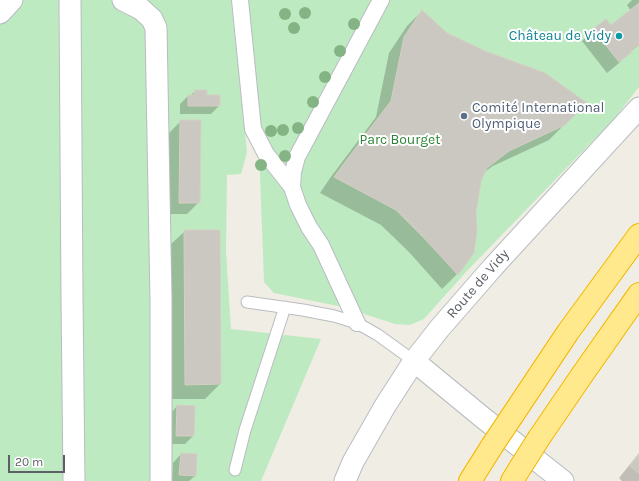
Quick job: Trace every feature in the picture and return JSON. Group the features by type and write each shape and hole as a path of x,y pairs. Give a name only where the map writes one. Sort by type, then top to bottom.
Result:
{"highway":[{"path":"470,481 568,332 639,235"},
{"path":"516,475 539,438 598,351 639,294"}],"street":[{"path":"0,13 12,0"},
{"path":"70,0 74,481"},
{"path":"124,0 141,9 152,18 156,28 161,300 161,481"},
{"path":"240,0 253,129 266,154 292,187 298,205 306,222 321,245 356,323"},
{"path":"292,187 293,172 297,157 369,16 382,0"},
{"name":"Route de Vidy","path":"345,481 353,462 385,406 414,361 439,329 493,267 639,108"},
{"path":"414,361 563,481"}],"lane":[{"path":"247,302 303,310 334,316 356,323 378,335 414,361"},
{"path":"234,470 245,430 285,307"}],"green space":[{"path":"0,0 231,0 247,152 241,174 227,175 226,251 231,329 321,339 261,481 0,481"},
{"name":"Parc Bourget","path":"248,0 639,0 639,87 613,120 466,272 424,319 410,325 395,324 343,307 274,293 264,282 259,148"}],"building":[{"name":"Château de Vidy","path":"639,3 639,44 631,50 632,52 619,62 593,29 606,19 611,25"},
{"path":"422,10 447,33 485,51 545,73 587,103 565,125 509,151 487,168 481,181 476,213 477,231 474,253 458,275 396,210 334,177 391,101 404,37"},
{"path":"195,90 207,90 207,95 220,95 220,106 188,106 188,95 194,95"},
{"path":"180,120 201,120 200,203 179,203"},
{"path":"184,230 220,230 221,384 185,385"},
{"path":"177,405 195,406 194,436 176,436"},
{"path":"181,453 197,454 196,476 179,475"},
{"path":"639,454 639,473 630,466"}],"place":[{"name":"Château de Vidy","path":"619,36"},
{"name":"Comité International Olympique","path":"464,116"}]}
